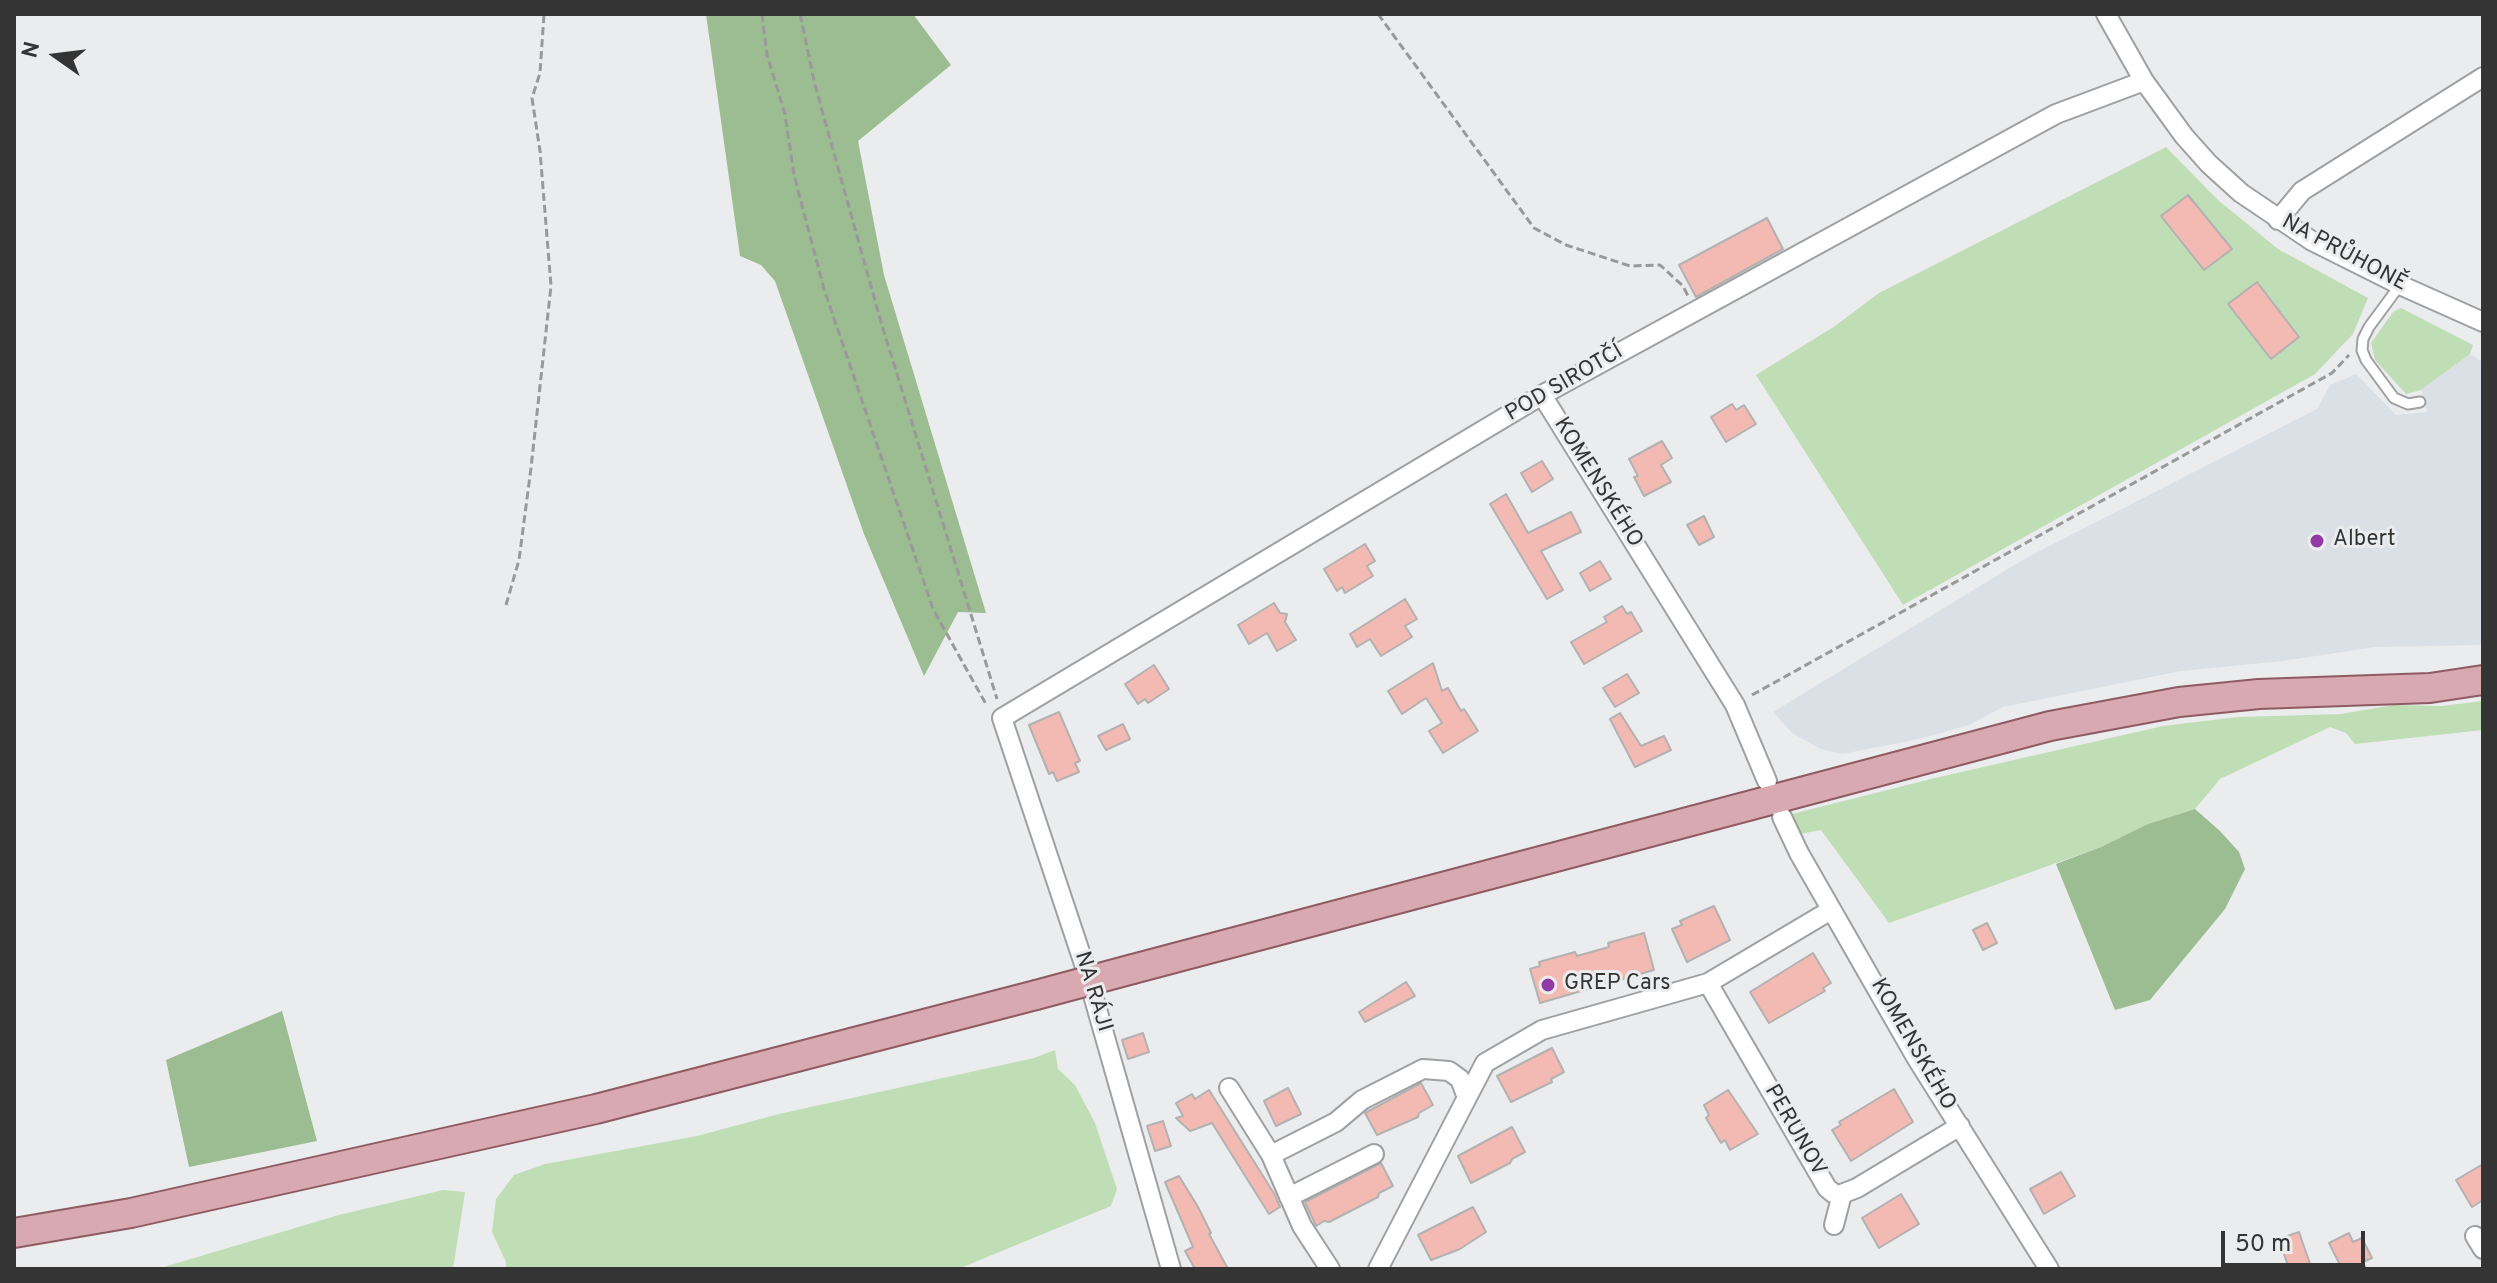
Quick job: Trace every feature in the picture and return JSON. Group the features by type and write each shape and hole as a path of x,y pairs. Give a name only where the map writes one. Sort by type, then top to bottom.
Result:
{"main road":[{"path":"14,1233 131,1213 596,1109 2050,726 2179,702 2259,694 2430,688 2483,680"}],"street":[{"name":"NA PRŮHONĚ","path":"2106,14 2144,81 2184,136 2241,193 2278,220 2345,259 2483,322"},
{"path":"2278,220 2302,191 2483,77"},
{"name":"POD SIROTČÍ","path":"1002,718 1542,395 2056,114 2144,81"},
{"name":"KOMENSKÉHO","path":"1542,395 1735,705 1767,781"},
{"name":"NA RÁJI","path":"1002,718 1085,967 1171,1269"},
{"name":"KOMENSKÉHO","path":"1782,817 1831,910 1865,964 1917,1059 2049,1269"},
{"path":"1378,1269 1485,1063 1542,1030 1708,983 1831,910"},
{"name":"PERUNOV","path":"1708,983 1827,1188 1833,1193 1842,1194 1857,1188 1960,1126"},
{"path":"1271,1155 1336,1122 1362,1100 1423,1069 1449,1071 1460,1079 1466,1095"},
{"path":"1229,1088 1271,1155 1302,1226 1330,1269"},
{"path":"1289,1197 1374,1154"},
{"path":"1834,1225 1842,1194"}],"lane":[{"path":"2400,285 2363,339 2362,350 2394,398 2408,404 2420,402"}],"path":[{"path":"506,605 519,560 551,286 540,151 532,98 540,73 544,14"},
{"path":"762,14 767,55 785,114 804,219 850,370 933,609 983,703 1002,718"},
{"path":"800,14 815,85 881,322 1002,718"},
{"path":"1378,14 1534,228 1566,245 1630,266 1660,265 1683,286 1695,311"},
{"path":"1735,705 2332,373 2363,339"}],"shaded area":[{"path":"2470,354 2483,362 2483,645 2375,647 2283,661 2181,671 2003,707 1969,725 1919,739 1842,754 1821,749 1792,733 1773,712 2026,558 2317,409 2330,385 2356,374 2396,415 2427,412 2421,390"}],"green space":[{"path":"706,14 913,14 951,65 858,141 884,275 986,613 958,612 924,676 864,534 775,281 761,265 740,256"},
{"path":"2166,147 2218,200 2278,249 2368,298 2353,334 2315,374 1903,605 1756,375 1835,326 1879,293"},
{"path":"2401,308 2473,345 2470,354 2421,390 2406,394 2375,360 2371,343 2393,312"},
{"path":"2483,701 2483,730 2355,744 2346,733 2330,727 2220,779 2195,809 2148,824 2101,847 1889,923 1821,830 1800,834 1792,814 2163,726 2238,717 2341,714 2394,705 2442,706"},
{"path":"2195,809 2239,852 2245,869 2225,909 2150,1000 2115,1010 2056,864 2148,824"},
{"path":"282,1011 317,1141 189,1167 166,1060"},
{"path":"1055,1050 1058,1069 1075,1085 1095,1123 1117,1189 1111,1206 958,1269 506,1269 506,1262 492,1232 496,1199 514,1175 545,1164 697,1136 779,1114 1034,1058"},
{"path":"443,1190 465,1192 453,1269 157,1269 339,1215"}],"building":[{"path":"2188,195 2232,249 2204,270 2161,216"},
{"path":"1767,218 1783,249 1696,297 1679,265"},
{"path":"2257,282 2299,337 2271,359 2228,304"},
{"path":"1732,404 1736,410 1744,405 1756,424 1726,442 1711,417"},
{"path":"1662,441 1672,458 1661,465 1671,482 1644,496 1629,459"},
{"path":"1542,461 1553,479 1532,492 1521,473"},
{"path":"1506,494 1528,533 1571,512 1581,532 1541,551 1563,590 1547,599 1490,504"},
{"path":"1704,516 1714,537 1699,545 1687,525"},
{"path":"1365,544 1375,561 1367,566 1373,576 1345,593 1342,587 1337,591 1324,569"},
{"path":"1600,561 1611,579 1590,591 1580,573"},
{"path":"1405,599 1417,619 1405,626 1412,637 1381,656 1370,639 1357,647 1350,634"},
{"path":"1274,603 1280,613 1287,614 1285,622 1296,640 1277,651 1267,633 1249,644 1238,625"},
{"path":"1622,606 1627,614 1631,612 1642,631 1584,664 1571,642 1607,622 1604,617"},
{"path":"1433,663 1442,691 1448,688 1461,711 1464,709 1478,731 1443,753 1429,731 1442,723 1426,698 1402,714 1388,691"},
{"path":"1154,665 1169,689 1148,703 1145,699 1138,704 1125,684"},
{"path":"1627,674 1639,693 1615,707 1603,688"},
{"path":"1059,712 1080,761 1075,763 1079,772 1057,781 1053,772 1049,774 1029,725"},
{"path":"1620,713 1641,746 1664,736 1671,750 1635,767 1610,719"},
{"path":"1123,724 1130,739 1106,750 1098,736"},
{"path":"1714,906 1730,940 1687,962 1672,929 1682,925 1680,921"},
{"path":"1987,923 1997,943 1983,950 1973,930"},
{"path":"1644,933 1654,970 1540,1003 1530,969 1540,966 1539,962 1575,952 1577,956"},
{"path":"1813,953 1831,983 1823,988 1825,991 1769,1023 1750,992"},
{"path":"1406,982 1415,996 1365,1022 1359,1012"},
{"path":"1143,1033 1149,1052 1128,1059 1122,1040"},
{"path":"1552,1048 1564,1072 1551,1079 1552,1082 1511,1102 1497,1076"},
{"path":"1421,1083 1433,1105 1419,1113 1418,1117 1377,1135 1365,1113"},
{"path":"1288,1088 1301,1114 1276,1126 1264,1101"},
{"path":"1894,1089 1913,1122 1851,1161 1832,1130 1841,1125 1839,1122"},
{"path":"1209,1090 1275,1195 1280,1207 1269,1214 1212,1123 1190,1131 1176,1118 1183,1116 1176,1103 1192,1094 1195,1099"},
{"path":"1728,1090 1758,1134 1730,1150 1725,1140 1721,1143 1706,1118 1709,1115 1704,1105"},
{"path":"1163,1121 1171,1146 1155,1151 1147,1126"},
{"path":"1512,1127 1525,1152 1471,1183 1458,1156"},
{"path":"1381,1163 1393,1186 1379,1193 1378,1197 1316,1226 1305,1202"},
{"path":"2483,1164 2483,1200 2472,1207 2456,1180"},
{"path":"2061,1172 2075,1196 2044,1214 2030,1189"},
{"path":"1179,1176 1228,1269 1195,1269 1185,1251 1193,1247 1165,1182"},
{"path":"1901,1194 1919,1224 1879,1248 1862,1218"},
{"path":"1473,1207 1486,1232 1460,1249 1431,1260 1418,1235"},
{"path":"2299,1232 2312,1269 2289,1269 2279,1239"},
{"path":"2349,1233 2353,1242 2362,1238 2372,1258 2363,1262 2366,1269 2342,1269 2329,1243"}],"place":[{"name":"Albert","path":"2317,541"},
{"name":"GREP Cars","path":"1548,985"}]}
